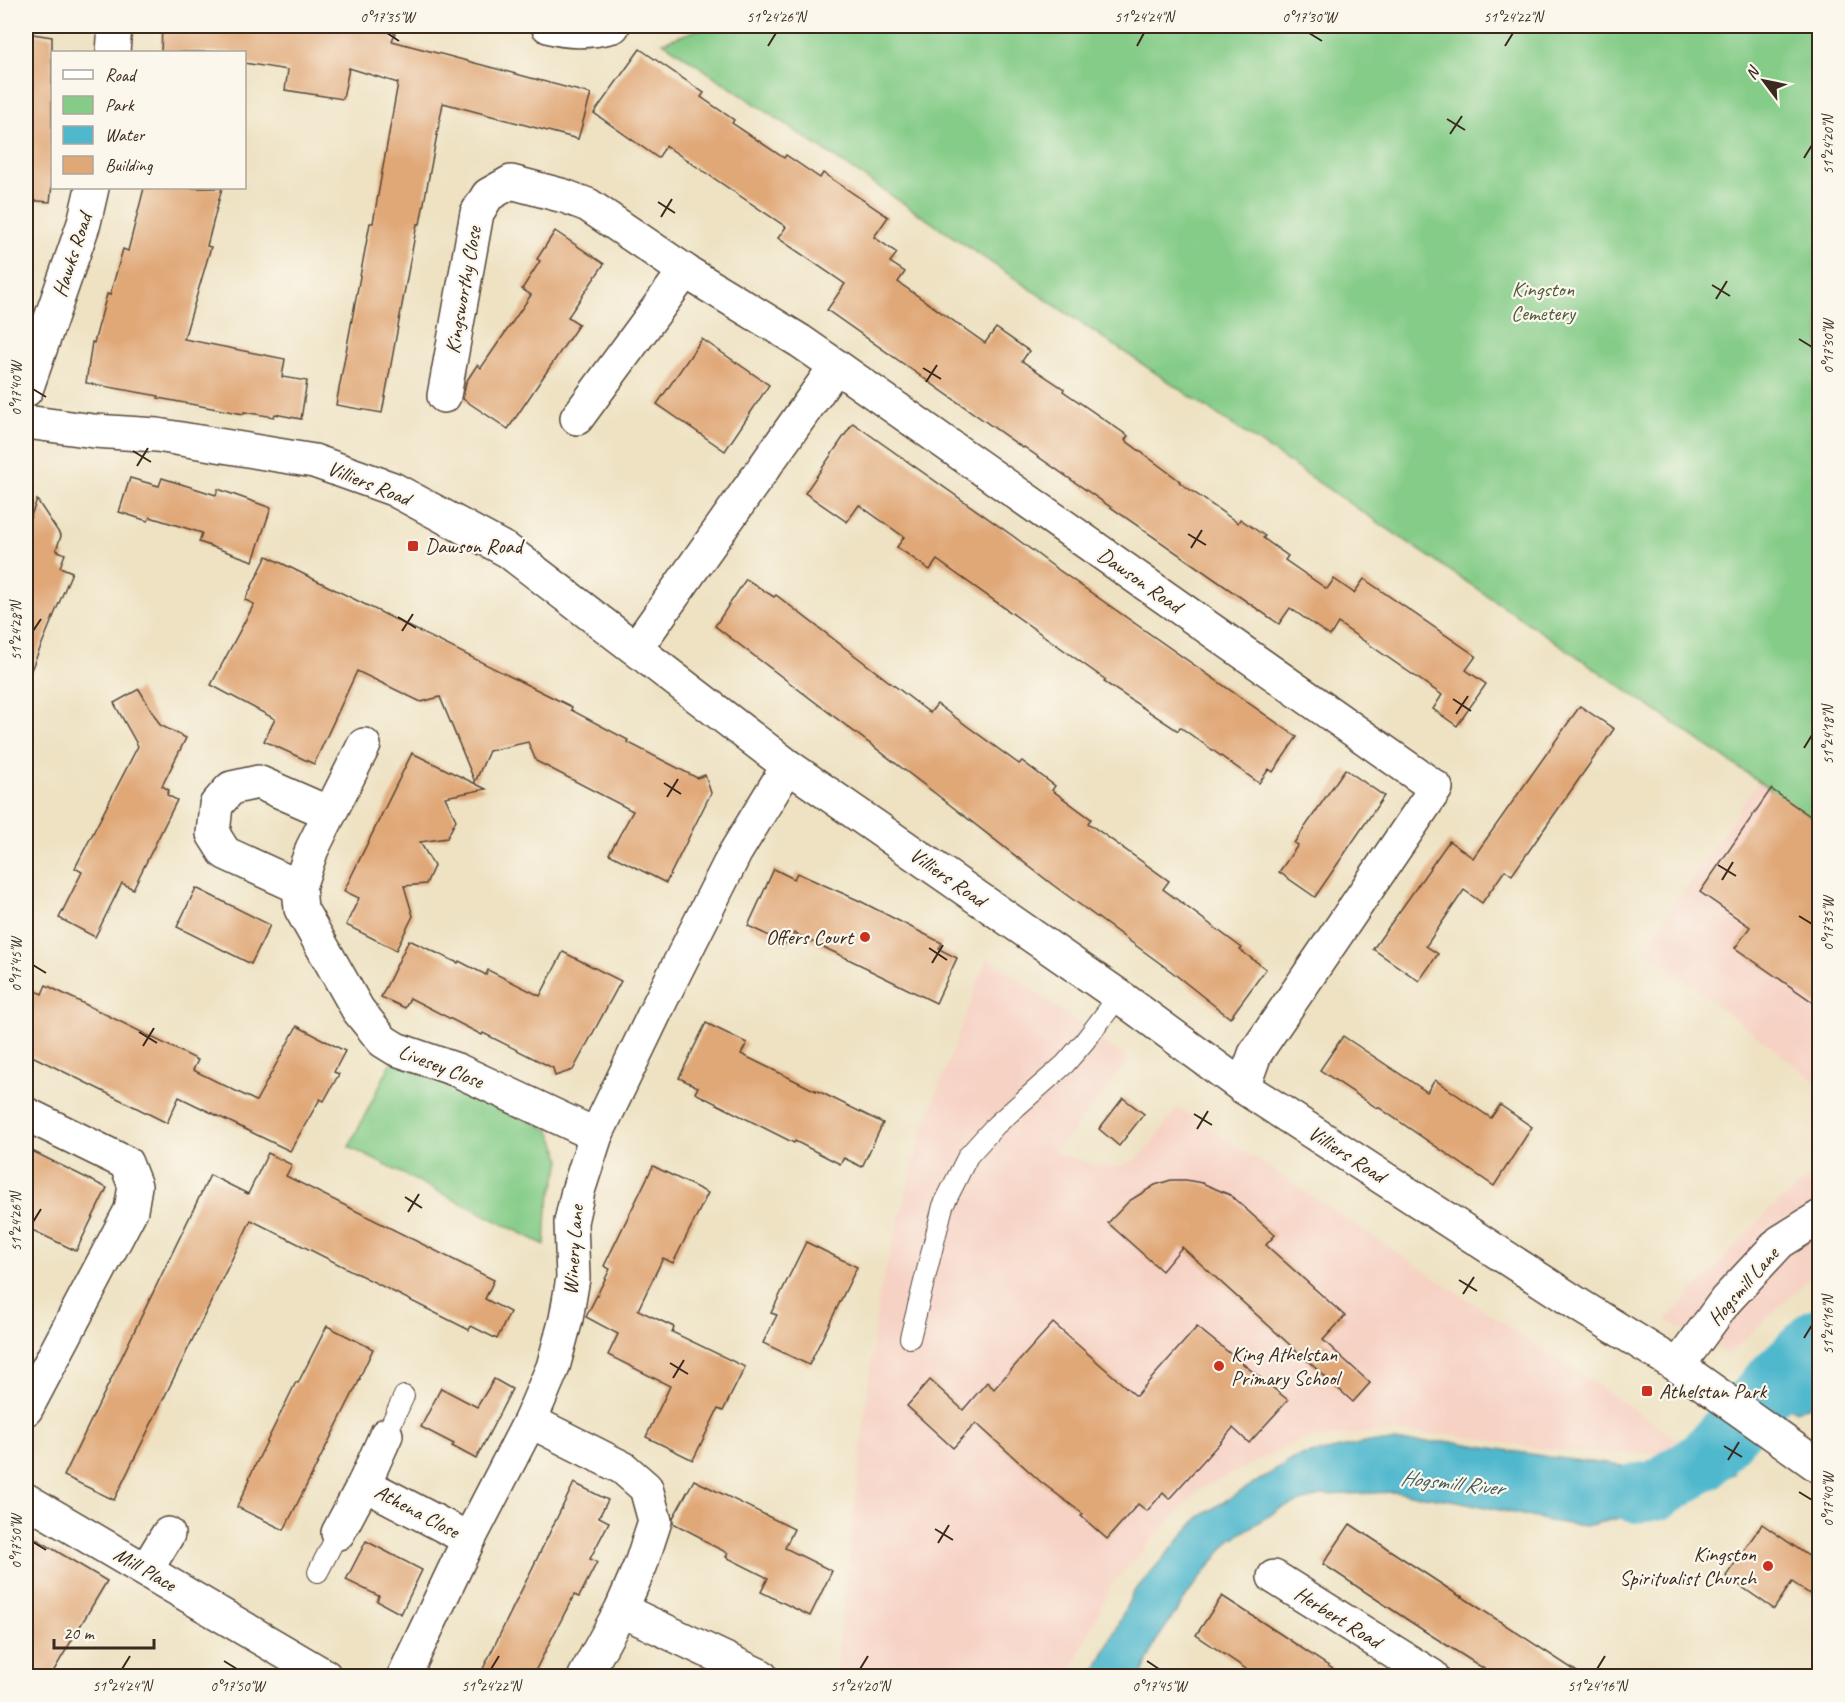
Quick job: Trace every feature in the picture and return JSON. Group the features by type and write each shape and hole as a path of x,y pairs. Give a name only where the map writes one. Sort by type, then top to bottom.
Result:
{"street":[{"path":"113,51 115,26"},
{"path":"548,26 577,32 613,26"},
{"name":"Kingsworthy Close","path":"444,396 477,213 488,195 511,182 588,205 685,271 800,341 836,366"},
{"name":"Hawks Road","path":"26,390 81,232 92,189"},
{"path":"577,418 685,271"},
{"path":"636,648 836,366"},
{"name":"Dawson Road","path":"836,366 1436,788 1255,1054 1243,1087"},
{"name":"Villiers Road","path":"26,422 94,431 157,435 314,461 393,489 508,551 788,766 1119,996 1243,1087 1582,1307 1678,1366 1820,1467"},
{"path":"329,813 258,782 231,788 216,805 213,834 225,853 299,887 312,849 364,745"},
{"name":"Winery Lane","path":"404,1677 530,1421 553,1367 566,1319 573,1278 571,1222 578,1191 596,1135 735,853 788,766"},
{"name":"Livesey Close","path":"299,887 301,909 358,1010 383,1041 396,1049 458,1071 596,1135"},
{"path":"26,1114 126,1162 135,1186 131,1210 26,1409"},
{"name":"Hogsmill Lane","path":"1678,1366 1726,1300 1780,1242 1820,1217"},
{"path":"530,1421 623,1468 646,1488 656,1521 621,1610 585,1677"},
{"path":"338,1533 386,1435"},
{"name":"Athena Close","path":"364,1484 470,1539"},
{"name":"Mill Place","path":"26,1500 325,1677"},
{"path":"146,1570 168,1534"},
{"name":"Herbert Road","path":"1274,1577 1432,1677"},
{"path":"621,1610 761,1677"}],"lane":[{"path":"910,1338 943,1206 968,1156 996,1125 1065,1064 1119,996"},
{"path":"386,1435 404,1396"},
{"path":"318,1572 338,1533"}],"shaded area":[{"path":"1759,780 1819,823 1819,1084 1644,949"},
{"name":"King Athelstan Primary School","path":"987,957 1129,1060 1055,1152 1093,1165 1118,1167 1137,1159 1148,1148 1178,1107 1690,1447 1660,1454 1604,1453 1542,1449 1455,1435 1377,1432 1301,1440 1198,1490 1112,1584 1069,1676 835,1676 878,1299 921,1136"},
{"path":"1819,1169 1819,1269 1728,1355 1666,1320 1770,1209"}],"green space":[{"name":"Kingston Cemetery","path":"709,26 1819,26 1819,823 1565,648 663,42"},
{"path":"392,1061 550,1130 561,1161 547,1209 545,1245 349,1147"}],"water":[{"path":"1819,1317 1819,1401 1796,1411 1753,1382"},
{"path":"1370,1442 1455,1442 1639,1468 1703,1454 1735,1473 1665,1507 1585,1526 1554,1522 1458,1501 1395,1492 1323,1495 1281,1508 1230,1540 1193,1587 1156,1641 1141,1676 1093,1676 1133,1593 1199,1517 1297,1457"}],"building":[{"path":"162,26 240,29 241,26 369,26 395,33 392,41 591,94 578,139 443,103 420,224 417,224 382,413 336,405 370,223 373,223 398,83 349,68 343,99 285,90 288,70 246,63 246,51 161,51"},
{"path":"26,33 52,37 52,51 50,202 26,200"},
{"path":"640,49 704,93 701,97 734,120 732,123 784,158 786,155 820,178 823,173 888,217 874,237 897,253 890,262 905,272 898,282 985,343 996,328 1029,351 1022,361 1128,436 1125,440 1179,482 1238,523 1240,519 1265,536 1263,538 1288,556 1285,560 1327,589 1334,579 1354,593 1364,579 1476,656 1466,670 1486,684 1457,726 1433,709 1442,695 1338,623 1330,636 1290,608 1279,624 827,310 845,284 778,238 786,227 666,146 658,158 594,113"},
{"path":"144,189 222,189 207,246 211,247 184,339 285,359 282,377 307,381 301,419 275,414 274,417 244,412 244,414 86,383 92,342 94,343 107,294 110,295 123,249 128,251"},
{"path":"555,231 604,264 568,317 579,324 508,429 463,399 466,382 477,365 481,368 531,295 522,289"},
{"path":"702,339 769,385 725,451 657,404"},
{"path":"853,423 1297,737 1273,772 1269,769 1259,783 1180,727 1178,731 1104,682 1106,680 937,560 930,570 897,547 904,537 859,505 847,522 805,493"},
{"path":"130,478 159,486 162,478 216,495 218,489 271,508 253,561 199,542 202,533 150,517 148,521 119,512"},
{"path":"37,500 61,536 56,550 65,554 60,567 72,572 26,682 26,529"},
{"path":"267,556 572,707 571,710 628,740 627,742 697,778 705,775 711,793 666,883 609,854 633,811 536,761 528,742 489,751 475,782 440,697 421,702 357,671 314,764 264,741 275,719 211,685 254,604 245,600"},
{"path":"746,579 774,597 776,595 930,713 937,704 1019,764 1022,761 1055,786 1052,790 1091,819 1088,823 1169,881 1163,889 1242,948 1240,950 1266,969 1230,1018 715,626"},
{"path":"139,689 160,725 186,738 162,786 169,790 167,795 177,800 133,889 122,883 95,937 59,918 82,872 75,868 138,746 114,703"},
{"path":"1580,706 1614,729 1512,875 1505,870 1482,903 1464,890 1426,946 1438,954 1419,981 1373,949 1449,841 1473,858"},
{"path":"412,753 486,789 445,797 456,820 447,838 420,842 434,866 426,884 404,886 413,916 396,950 346,925 359,898 344,891"},
{"path":"1345,769 1384,796 1315,897 1279,872 1298,845 1294,843"},
{"path":"1771,789 1820,823 1820,1007 1735,948 1750,927 1700,892"},
{"name":"Offers Court","path":"774,869 794,879 797,873 860,901 942,943 939,949 957,958 936,1003 794,933 789,945 748,926"},
{"path":"196,888 270,925 251,964 177,927"},
{"path":"409,940 486,975 488,970 540,996 563,952 621,981 573,1070 555,1076 553,1068 410,998 405,1008 381,997"},
{"path":"46,985 198,1060 193,1070 256,1101 297,1026 345,1051 334,1072 339,1074 324,1101 320,1099 290,1151 179,1097 167,1123 26,1053 26,986 42,994"},
{"path":"706,1023 747,1043 741,1054 883,1123 862,1167 844,1158 840,1164 695,1093 698,1087 679,1078"},
{"path":"1343,1036 1427,1092 1435,1080 1491,1118 1500,1105 1532,1127 1494,1186 1320,1070"},
{"path":"1123,1098 1144,1114 1119,1146 1099,1129"},
{"path":"26,1148 107,1188 76,1251 26,1227"},
{"path":"268,1153 292,1165 286,1176 494,1280 485,1299 510,1312 497,1339 471,1326 469,1330 251,1220 114,1500 64,1476 210,1175 248,1194"},
{"path":"653,1166 708,1193 673,1263 663,1258 638,1310 674,1327 672,1332 745,1367 723,1411 718,1409 693,1460 646,1437 670,1386 608,1355 618,1334 586,1317 610,1269 604,1266"},
{"path":"1171,1180 1202,1183 1230,1195 1275,1235 1266,1245 1345,1316 1323,1340 1370,1383 1353,1402 1182,1247 1162,1271 1108,1223 1129,1201 1155,1185"},
{"path":"806,1242 857,1267 809,1365 763,1343 777,1315 771,1313"},
{"path":"1053,1323 1136,1396 1197,1327 1288,1400 1249,1443 1233,1428 1169,1499 1163,1493 1147,1511 1138,1504 1107,1539 1081,1516 1083,1514 1041,1482 976,1423 953,1448 907,1406 930,1380 963,1410 987,1382 994,1389"},
{"path":"327,1326 373,1349 284,1530 237,1507 296,1382 298,1383"},
{"path":"494,1379 512,1389 476,1459 452,1446 454,1444 421,1427 441,1388 477,1407"},
{"path":"694,1480 794,1529 785,1548 832,1571 810,1616 761,1592 768,1578 726,1557 728,1553 673,1523 673,1518"},
{"path":"574,1483 608,1500 599,1517 609,1522 590,1559 597,1562 579,1597 574,1595 532,1677 479,1677"},
{"path":"1350,1524 1585,1677 1497,1677 1426,1632 1323,1564"},
{"name":"Kingston Spiritualist Church","path":"1762,1524 1820,1564 1820,1601 1792,1582 1774,1609 1726,1576"},
{"path":"26,1533 107,1581 50,1677 26,1677"},
{"path":"366,1541 422,1570 401,1614 377,1601 379,1596 346,1580"},
{"path":"1222,1596 1345,1677 1258,1677 1196,1635"}],"waterway":[{"name":"Hogsmill River","path":"1636,1493 1656,1491 1704,1460 1772,1383 1820,1337"}],"place":[{"name":"Dawson Road","path":"413,546"},
{"name":"Offers Court","path":"865,937"},
{"name":"King Athelstan Primary School","path":"1219,1366"},
{"name":"Athelstan Park","path":"1647,1391"},
{"name":"Kingston Spiritualist Church","path":"1768,1566"}]}
